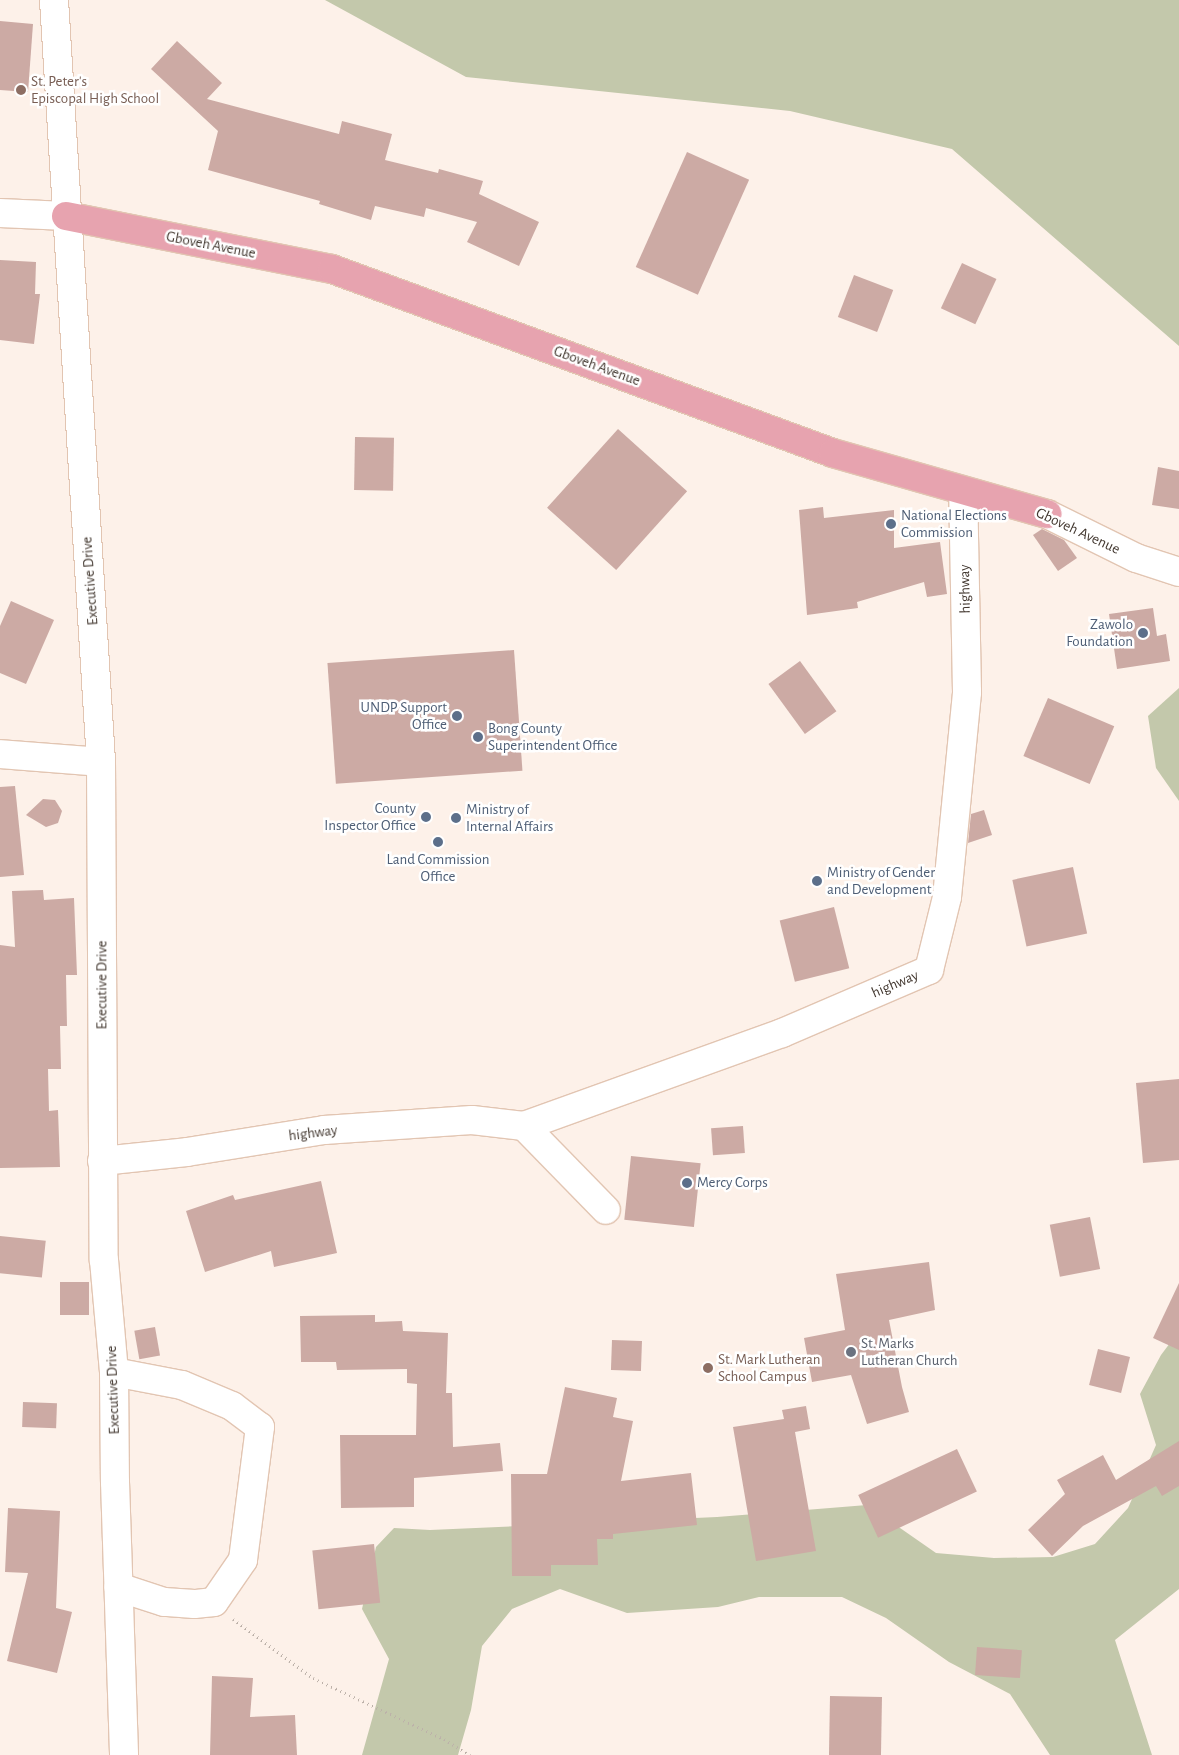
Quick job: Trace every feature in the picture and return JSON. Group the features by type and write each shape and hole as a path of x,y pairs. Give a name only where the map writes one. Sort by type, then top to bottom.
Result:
{"main road":[{"name":"Gboveh Avenue","path":"66,216 332,269 833,453 1047,514"}],"street":[{"name":"Executive Drive","path":"54,0 101,762 104,1260 114,1372 118,1587 124,1755"},
{"name":"Gboveh Avenue","path":"0,213 66,216"},
{"name":"highway","path":"102,1160 187,1152 324,1130 472,1120 524,1126 782,1033 929,970 947,897 967,692 962,491"},
{"name":"Gboveh Avenue","path":"1047,514 1136,558 1179,572"},
{"path":"0,754 101,762"},
{"path":"524,1126 606,1210"},
{"path":"114,1372 182,1385 232,1406 260,1427 243,1560 214,1602 194,1604 164,1602 118,1587"}],"path":[{"path":"214,1602 241,1627 314,1678 444,1739 470,1755"}],"green space":[{"path":"325,0 1179,0 1179,346 952,149 790,111 466,77"},
{"path":"1179,688 1179,801 1156,768 1148,716"},
{"path":"1179,1331 1179,1589 1115,1640 1152,1755 1050,1755 1010,1694 949,1662 886,1618 842,1597 759,1597 718,1607 627,1613 560,1589 512,1609 482,1646 471,1710 458,1755 362,1755 389,1659 362,1609 376,1547 394,1528 430,1530 717,1517 867,1505 936,1553 994,1558 1053,1557 1095,1544 1128,1508 1156,1445 1140,1394 1161,1355"}],"building":[{"path":"0,21 33,24 28,92 0,90"},
{"path":"177,41 222,83 207,99 339,134 342,121 392,134 385,160 438,173 439,169 483,181 479,194 539,222 519,266 467,242 477,222 426,208 424,217 375,206 371,220 319,204 320,201 208,170 218,131 151,69"},
{"path":"687,152 749,180 698,295 636,267"},
{"path":"0,260 36,262 35,294 40,294 34,344 0,340"},
{"path":"962,263 996,279 975,324 941,308"},
{"path":"854,275 893,290 877,332 838,317"},
{"path":"618,429 687,491 616,570 547,508"},
{"path":"355,437 394,438 393,491 354,490"},
{"path":"1158,467 1179,471 1179,509 1152,505"},
{"path":"823,507 824,518 894,510 894,548 940,542 947,594 927,597 924,582 857,602 858,608 807,615 799,510"},
{"path":"1042,529 1064,540 1077,558 1058,571 1033,535"},
{"path":"11,601 54,620 26,684 0,673 0,626"},
{"path":"1153,608 1157,636 1166,634 1170,661 1117,669 1109,614"},
{"path":"514,650 522,771 336,784 327,663"},
{"path":"800,661 836,711 805,734 768,684"},
{"path":"1048,698 1114,726 1090,784 1023,756"},
{"path":"15,786 24,875 0,877 0,787"},
{"path":"43,799 55,800 62,811 58,823 46,827 26,815"},
{"path":"984,810 992,835 968,843 971,814"},
{"path":"1073,867 1087,934 1026,946 1012,880"},
{"path":"43,890 44,900 74,898 77,975 66,975 67,1026 60,1026 61,1069 48,1069 49,1111 58,1110 60,1167 0,1168 0,945 15,947 12,891"},
{"path":"834,907 849,968 795,982 780,921"},
{"path":"1179,1079 1179,1160 1143,1163 1136,1083"},
{"path":"743,1126 745,1153 713,1155 711,1128"},
{"path":"631,1156 701,1163 694,1227 624,1220"},
{"path":"321,1181 337,1253 274,1267 271,1251 205,1272 186,1211 233,1195 235,1200"},
{"path":"1090,1217 1100,1269 1060,1277 1050,1225"},
{"path":"0,1236 46,1241 42,1278 0,1273"},
{"path":"929,1262 935,1310 889,1320 902,1387 909,1412 867,1424 851,1375 812,1382 804,1338 845,1330 836,1274"},
{"path":"60,1282 89,1282 89,1315 60,1315"},
{"path":"1179,1283 1179,1350 1153,1338"},
{"path":"375,1315 375,1322 402,1321 403,1331 448,1333 446,1393 452,1393 453,1447 500,1443 503,1471 414,1478 414,1507 341,1508 340,1435 416,1435 417,1384 407,1383 407,1369 337,1370 336,1362 301,1362 300,1316"},
{"path":"155,1327 160,1356 139,1359 134,1331"},
{"path":"612,1340 642,1341 641,1371 611,1370"},
{"path":"1098,1349 1130,1357 1121,1393 1089,1385"},
{"path":"565,1387 617,1398 613,1417 633,1421 621,1481 691,1473 697,1525 613,1534 613,1539 597,1539 598,1565 551,1565 551,1576 512,1576 511,1474 547,1474"},
{"path":"23,1402 57,1403 56,1428 22,1427"},
{"path":"806,1406 810,1429 795,1432 816,1551 756,1561 733,1427 784,1419 782,1410"},
{"path":"1179,1441 1179,1486 1162,1496 1156,1486 1083,1526 1052,1556 1028,1530 1065,1494 1057,1480 1103,1455 1116,1480"},
{"path":"957,1449 977,1492 878,1538 858,1495"},
{"path":"8,1508 60,1511 56,1608 72,1612 57,1673 7,1661 28,1573 5,1572"},
{"path":"374,1544 380,1603 319,1609 312,1550"},
{"path":"977,1647 1022,1650 1020,1678 975,1675"},
{"path":"212,1676 253,1678 250,1717 295,1715 297,1755 210,1755"},
{"path":"830,1696 882,1697 881,1755 829,1755"}],"place":[{"name":"St. Peter's Episcopal High School","path":"21,90"},
{"name":"National Elections Commission","path":"891,524"},
{"name":"Zawolo Foundation","path":"1143,633"},
{"name":"UNDP Support Office","path":"457,716"},
{"name":"Bong County Superintendent Office","path":"478,737"},
{"name":"County Inspector Office","path":"426,817"},
{"name":"Ministry of Internal Affairs","path":"456,818"},
{"name":"Land Commission Office","path":"438,842"},
{"name":"Ministry of Gender and Development","path":"817,881"},
{"name":"Mercy Corps","path":"687,1183"},
{"name":"St. Marks Lutheran Church","path":"851,1352"},
{"name":"St. Mark Lutheran School Campus","path":"708,1368"}]}
